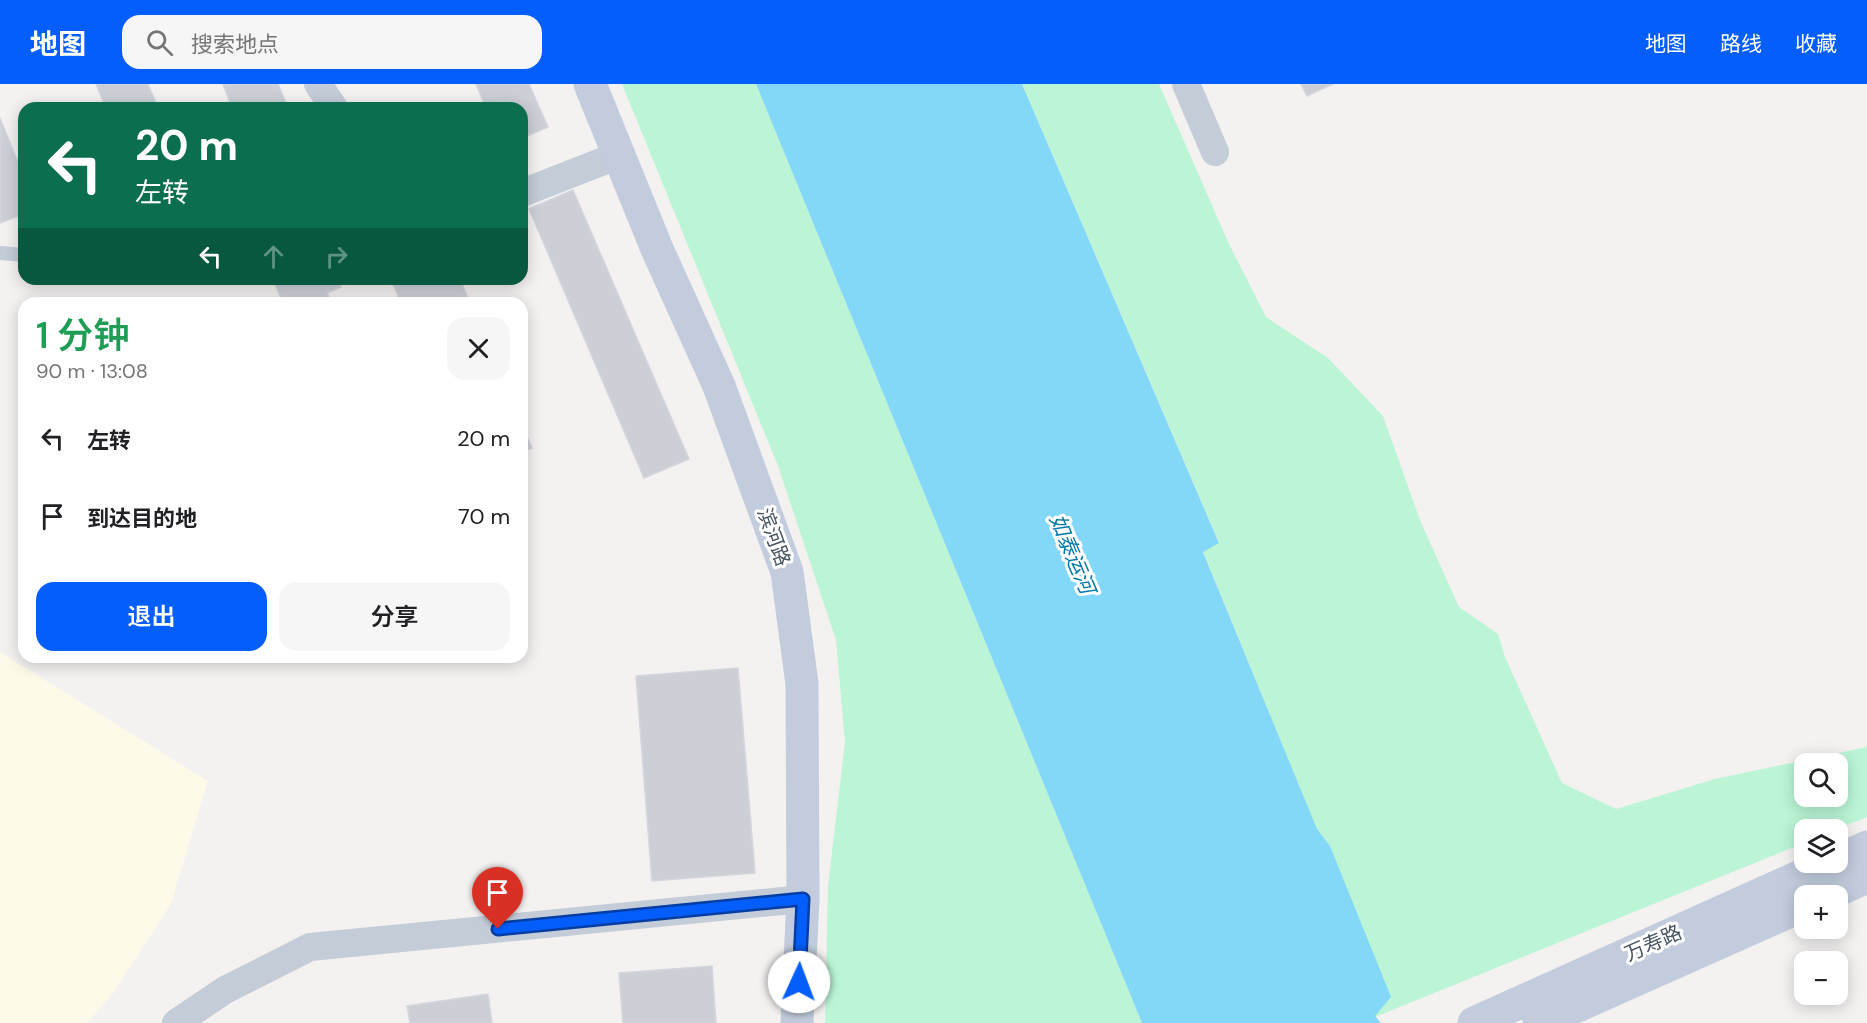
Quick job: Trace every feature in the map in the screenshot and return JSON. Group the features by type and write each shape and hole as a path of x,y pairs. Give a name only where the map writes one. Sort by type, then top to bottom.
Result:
{"street":[{"path":"318,84 330,102"},
{"name":"滨河路","path":"590,84 719,386 787,572 802,684 803,899 797,1023"},
{"path":"1186,84 1215,152"},
{"path":"528,191 619,155"},
{"path":"1848,856 1867,847"},
{"name":"万寿路","path":"1487,1017 1808,873"},
{"path":"1848,886 1867,877"},
{"path":"176,1023 225,990 310,947 803,899"},
{"name":"万寿路","path":"1539,1023 1794,909"}],"lane":[{"path":"0,254 18,255"}],"shaded area":[{"path":"0,652 208,781 171,904 112,995 87,1023 0,1023"}],"green space":[{"path":"622,84 756,84 1142,1023 825,1023 828,886 845,742 836,640 778,466"},
{"path":"1022,84 1159,84 1229,244 1266,317 1328,358 1383,416 1420,520 1459,607 1498,634 1505,657 1562,783 1616,809 1715,779 1794,762 1794,807 1848,807 1848,753 1838,753 1867,747 1867,817 1848,825 1848,819 1794,819 1794,847 1375,1017 1330,846 1317,830 1203,551 1219,542"}],"water":[{"name":"如泰运河","path":"756,84 1022,84 1219,543 1203,552 1317,829 1330,846 1391,997 1375,1016 1381,1023 1142,1023"}],"building":[{"path":"96,84 148,84 156,102 104,102"},
{"path":"223,84 278,84 286,102 230,102"},
{"path":"476,84 529,84 548,127 528,135 528,102 484,102"},
{"path":"1301,84 1333,84 1307,96"},
{"path":"0,118 18,162 18,216 0,223"},
{"path":"573,190 689,459 644,478 529,209"},
{"path":"276,285 340,285 341,287 327,293 329,297 280,297"},
{"path":"394,285 462,285 468,297 398,297"},
{"path":"738,668 755,873 652,881 636,676"},
{"path":"712,966 716,1023 623,1023 619,973"},
{"path":"488,994 492,1023 410,1023 407,1006"}],"route":[{"path":"498,929 803,899 799,982"}]}
